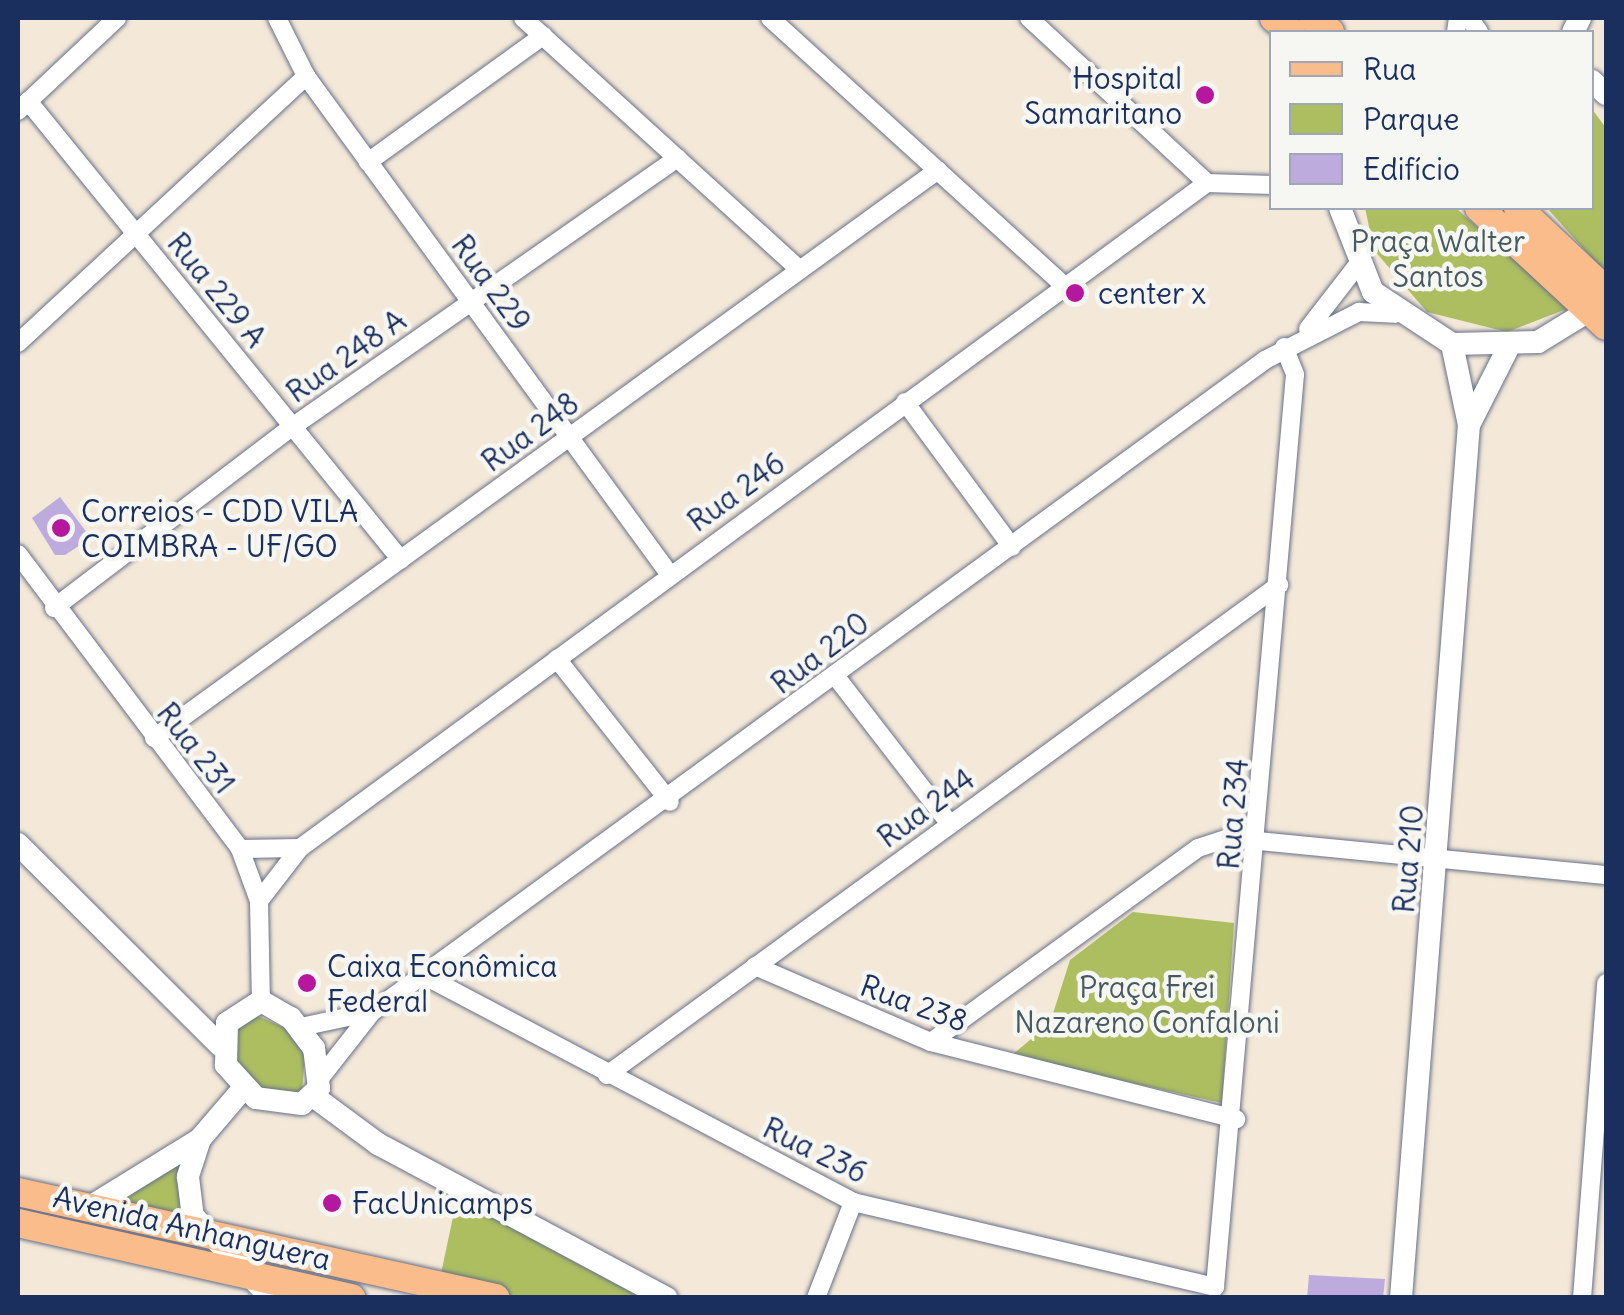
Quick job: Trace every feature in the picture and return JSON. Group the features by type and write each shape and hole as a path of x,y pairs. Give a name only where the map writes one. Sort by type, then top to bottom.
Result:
{"main road":[{"path":"1482,210 1603,307"},
{"path":"1520,210 1603,307"},
{"name":"Avenida Anhanguera","path":"18,1192 496,1298"},
{"name":"Avenida Anhanguera","path":"18,1223 352,1298"}],"street":[{"path":"23,106 117,18"},
{"name":"Rua 229","path":"277,18 306,76 670,575"},
{"path":"523,18 800,270"},
{"path":"770,18 1066,286"},
{"path":"1030,18 1207,183 1269,185"},
{"path":"368,162 543,36"},
{"path":"18,342 306,76"},
{"name":"Rua 229 A","path":"23,106 136,234 400,560"},
{"name":"Rua 248 A","path":"54,608 292,427 677,158"},
{"name":"Rua 248","path":"154,738 938,170"},
{"name":"Rua 246","path":"258,901 300,848 1207,183"},
{"path":"1341,210 1356,267 1394,314 1452,344 1508,348 1603,307"},
{"name":"Rua 220","path":"317,1087 372,1012 670,802 1292,341 1356,267"},
{"name":"Rua 220","path":"1292,341 1359,312 1394,314"},
{"name":"Rua 234","path":"1218,1292 1236,1119 1279,586 1295,374 1292,341"},
{"name":"Rua 210","path":"1401,1298 1439,859 1469,424 1452,344"},
{"name":"Rua 210","path":"1469,424 1508,348"},
{"path":"905,402 1012,547"},
{"name":"Rua 231","path":"18,554 54,608 240,849 258,901 261,1002"},
{"name":"Rua 244","path":"606,1076 1279,586"},
{"path":"557,659 670,802"},
{"path":"836,678 950,824"},
{"path":"931,1042 1198,848 1259,840 1606,875"},
{"path":"18,844 220,1044 242,1090 289,1107 317,1087"},
{"path":"240,849 300,848"},
{"name":"Rua 238","path":"755,966 931,1042 1236,1119"},
{"name":"Rua 236","path":"423,975 606,1076 853,1202 1218,1292"},
{"path":"1582,1298 1599,1160 1606,983"},
{"path":"220,1044 235,1010 261,1002 302,1027 317,1087 378,1144 666,1298"},
{"name":"Rua 220","path":"302,1027 372,1012"},
{"path":"88,1208 200,1139 242,1090"},
{"path":"200,1139 188,1178 202,1234 272,1298"},
{"path":"816,1298 853,1202"}],"green space":[{"name":"Praça Walter Santos","path":"1594,112 1606,128 1606,274 1549,210 1594,210"},
{"name":"Praça Walter Santos","path":"1365,210 1458,210 1574,306 1507,332 1427,312 1374,250"},
{"name":"Praça Frei Nazareno Confaloni","path":"1133,912 1234,923 1222,1103 1011,1056 1050,1023 1070,960"},
{"path":"256,1015 291,1031 305,1052 302,1093 262,1088 237,1066 230,1027"},
{"path":"183,1157 183,1222 113,1208"},
{"path":"457,1198 640,1297 516,1297 439,1283"}],"building":[{"name":"Correios - CDD VILA COIMBRA - UF/GO","path":"60,497 91,538 65,555 55,555 32,518"},
{"path":"1309,1275 1385,1279 1383,1298 1307,1298"}],"place":[{"name":"Hospital Samaritano","path":"1205,95"},
{"name":"center x","path":"1075,293"},
{"name":"Correios - CDD VILA COIMBRA - UF/GO","path":"61,528"},
{"name":"Caixa Econômica Federal","path":"307,983"},
{"name":"FacUnicamps","path":"332,1203"}]}
